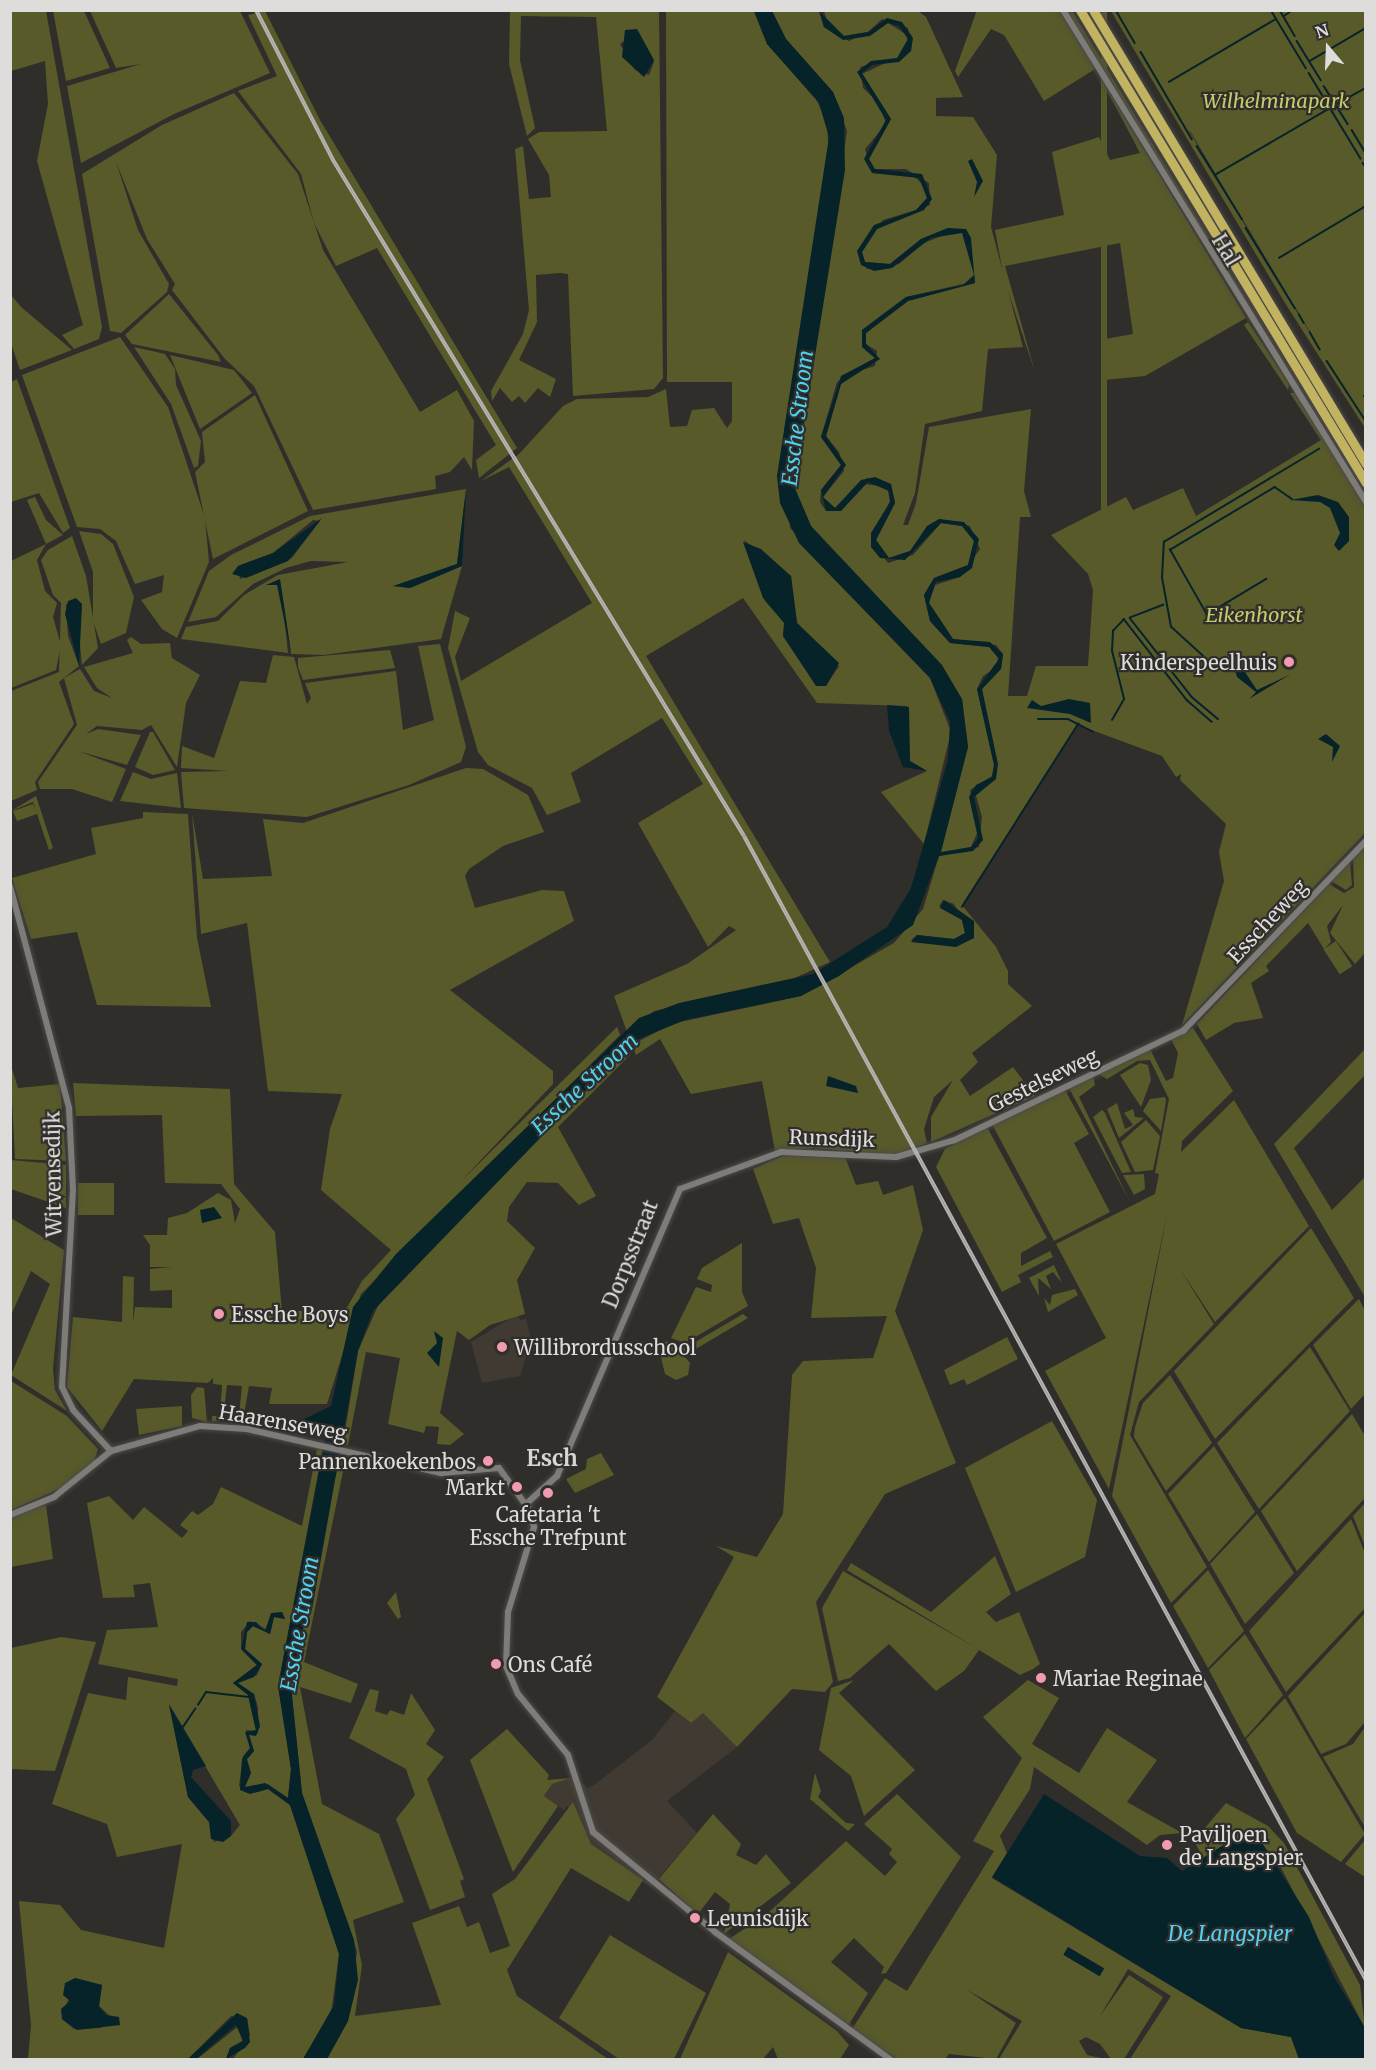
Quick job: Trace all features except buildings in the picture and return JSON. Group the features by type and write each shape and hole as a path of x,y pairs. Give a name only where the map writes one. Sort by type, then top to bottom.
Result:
{"highway":[{"path":"1080,10 1365,483"},
{"path":"1093,10 1365,464"}],"street":[{"name":"Hal","path":"1063,10 1365,502"},
{"name":"Esscheweg","path":"1194,1023 1365,841"},
{"name":"Witvensedijk","path":"10,886 69,1108 73,1190 62,1387 73,1410 111,1451"},
{"name":"Gestelseweg","path":"903,1155 963,1137 1194,1023"},
{"name":"Runsdijk","path":"694,1183 789,1151 903,1155"},
{"name":"Dorpsstraat","path":"526,1503 557,1476 671,1199 694,1183"},
{"name":"Haarenseweg","path":"10,1515 60,1494 111,1451 210,1425 345,1449 441,1473 499,1468 526,1503"},
{"path":"526,1503 534,1535 508,1612 505,1662 518,1694 568,1755 593,1832 718,1935 891,2060"}],"shaded area":[{"name":"Willibrordusschool","path":"518,1314 520,1320 526,1319 531,1340 520,1376 482,1383 471,1342"},
{"path":"675,1711 690,1723 703,1713 737,1747 667,1801 697,1833 651,1887 591,1844 567,1806 564,1810 544,1796 552,1784 576,1776 587,1788 594,1785 652,1740"}],"green space":[{"path":"977,10 1061,11 1095,69 1044,101 1004,35 991,29 958,77 955,71"},
{"path":"10,11 46,11 102,327 99,339 74,349 62,335 83,325 37,161 48,104 45,61 11,71"},
{"path":"53,11 84,11 110,68 66,81"},
{"path":"90,11 240,11 270,73 174,114 81,163 67,86 141,64 116,68"},
{"path":"265,11 320,120 517,448 479,478 476,460 496,445 377,248 336,266 314,223 301,174 238,91 277,76 248,15"},
{"path":"510,11 659,11 663,378 654,389 573,396 568,274 560,273 536,275 537,322 519,360 556,379 550,397 538,388 525,403 519,396 512,402 500,388 492,401 491,391 523,334 529,310 515,149 523,146 529,199 551,197 549,175 528,139 539,132 607,131 596,17 521,16 520,60 535,128 527,136 509,64","holes":["638,31 654,62 649,75 635,70 620,44"]},
{"path":"666,11 754,11 767,44 815,97 827,122 829,162 784,431 790,528 930,678 951,732 924,844 881,792 927,771 910,761 907,706 817,703 743,598 646,656 830,962 788,981 654,1011 627,1032 614,996 687,964 736,930 729,926 708,947 638,823 703,784 662,718 571,773 581,802 547,815 532,788 488,765 478,752 448,648 455,611 470,618 455,657 461,681 592,603 509,467 481,481 519,454 563,406 577,399 648,397 666,389 670,427 687,426 692,410 714,408 727,428 732,421 732,382 667,382","holes":["744,540 791,576 797,623 839,666 826,686 814,681 783,636 785,623 766,602"]},
{"path":"772,11 819,11 824,27 849,41 888,23 907,35 907,49 897,58 860,67 863,88 879,103 886,124 865,149 872,173 912,175 925,186 927,198 916,210 883,220 857,251 867,269 899,264 924,243 949,233 963,233 968,245 974,275 967,283 906,297 862,330 865,350 875,358 837,382 821,437 841,465 821,490 820,502 826,511 841,511 863,484 887,487 890,501 871,540 888,563 913,555 941,523 962,526 974,541 968,565 934,578 924,595 930,621 950,643 989,647 998,655 997,667 983,676 977,689 994,765 992,776 970,790 978,831 971,847 940,853 968,747 962,699 811,526 794,487 847,131 833,92 786,39"},
{"name":"Eikenhorst","path":"824,11 918,11 926,17 963,97 936,98 936,116 973,117 997,155 991,227 1023,347 988,349 982,411 925,424 915,493 903,525 908,525 916,503 929,427 1031,409 1024,491 1031,517 1020,517 1008,696 1027,696 1036,666 1088,666 1093,590 1088,574 1051,535 1126,497 1133,510 1183,488 1196,516 1321,440 1290,393 1296,393 1365,506 1365,833 1182,1025 1224,881 1219,852 1226,824 1180,780 1181,774 1176,777 1162,756 1078,725 962,905 996,947 1008,971 1008,984 1032,1006 972,1053 978,1062 960,1080 970,1096 1013,1067 1035,1096 931,1142 931,1117 953,1080 934,1097 924,1129 927,1143 898,1155 813,1148 775,1151 762,1081 691,1094 660,1039 636,1055 632,1045 671,1024 801,996 894,943 923,909 939,856 979,847 982,817 975,792 996,779 982,689 1001,669 1003,654 996,645 953,639 929,603 932,586 960,577 980,549 970,526 939,519 910,551 889,558 876,540 895,503 891,484 867,478 835,508 823,497 844,471 839,452 826,436 841,384 849,374 875,366 877,351 866,344 866,333 908,301 975,283 969,234 948,228 921,239 890,264 865,262 862,252 877,229 930,205 929,183 906,169 874,169 869,159 891,119 862,74 911,51 908,28 882,19 868,32 844,36 828,24","holes":["943,900 954,904 974,938 941,945 911,940 917,935 954,939 965,933 962,920 939,906"]},
{"path":"1066,11 1072,11 1365,496"},
{"path":"1101,11 1107,11 1107,520 1101,520"},
{"name":"Wilhelminapark","path":"1111,11 1365,11 1365,428 1285,303","holes":["1190,131 1319,347 1288,298"]},
{"path":"1099,75 1246,318 1145,376 1105,380 1105,339 1133,334 1120,243 1005,266 1035,372 1004,279 995,230 1064,215 1052,152 1099,137 1110,160 1140,153"},
{"path":"234,93 298,174 323,250 420,412 457,390 474,421 472,470 464,457 450,472 435,476 436,489 313,510 254,386 225,359 172,290 175,284 147,239 116,162 138,230 169,284 167,292 121,333 110,331 82,174 162,125"},
{"path":"169,294 218,355 221,362 132,344 125,335"},
{"path":"11,295 21,307 72,350 20,370 11,343"},
{"path":"1248,322 1289,384 1288,390 1244,325"},
{"path":"120,337 168,407 205,518 209,562 177,638 162,629 141,600 162,592 164,575 135,584 116,541 100,529 77,527 22,375"},
{"path":"134,347 165,354 175,369 176,385 201,441 198,466 194,468 171,404"},
{"path":"170,355 234,370 252,393 200,429"},
{"path":"17,379 70,528 63,533 39,493 11,502 11,382"},
{"path":"255,395 308,511 213,559 195,472 205,462 202,432"},
{"path":"466,489 457,564 394,586 410,588 462,566 441,639 324,655 291,654 280,579 288,653 181,639 186,627 218,621 244,595 278,575 348,562 311,561 286,568 253,584 216,617 188,622 209,571 231,555 310,516","holes":["313,520 320,521 292,558 240,579 238,566 273,553"]},
{"path":"35,497 46,520 63,535 46,544 27,500"},
{"path":"79,531 101,534 113,544 134,597 126,633 101,644 93,621 93,572"},
{"path":"72,536 86,576 98,648 82,665 78,626 82,608 66,604 68,636 79,666 59,682 74,724 35,782 37,790 11,801 11,691 59,672 61,603 53,595 41,560 48,550"},
{"path":"46,544 37,560 45,591 57,603 53,617 61,645 56,670 11,688 11,561"},
{"path":"131,637 141,644 170,643 172,658 200,675 186,703 177,767 151,725 142,730 97,726 86,734 98,729 141,735 127,765 78,751 126,769 112,802 72,789 40,789 38,782 77,725 64,678 80,669 94,691 112,698 97,688 84,667 133,653 127,640"},
{"path":"440,644 466,747 461,762 409,785 307,817 184,808 181,772 228,771 181,768 182,746 214,758 240,681 266,683 273,655 294,657 307,704 311,698 305,683 396,671 403,730 434,720 418,646"},
{"path":"390,650 395,668 303,680 298,667 298,658"},
{"path":"150,732 153,732 175,770 153,775 135,767"},
{"path":"466,768 483,769 528,795 544,832 503,846 469,869 465,876 475,908 542,890 564,891 574,921 450,990 553,1071 553,1084 461,1181 617,1027 620,1035 361,1294 327,1404 269,1404 272,1388 249,1386 242,1426 238,1425 242,1386 227,1385 223,1421 212,1421 212,1416 220,1416 222,1385 213,1384 213,1378 208,1383 134,1379 102,1431 67,1387 73,1317 122,1322 123,1276 134,1277 133,1323 135,1307 172,1308 172,1290 150,1291 150,1269 172,1267 150,1267 150,1245 143,1235 167,1235 168,1218 187,1213 218,1193 231,1200 235,1223 240,1209 221,1184 165,1183 162,1115 76,1116 73,1083 230,1089 234,1184 275,1232 282,1311 345,1311 362,1281 391,1250 321,1190 330,1129 342,1094 268,1091 247,923 201,934 192,813 203,879 272,876 263,819 303,823"},
{"path":"133,772 151,779 177,773 181,808 120,801"},
{"path":"36,796 53,848 49,850 37,814 17,821 13,811 33,804 36,811 33,802 11,811"},
{"path":"143,812 188,814 197,938 211,1007 97,1005 77,932 31,939 12,878 96,854 91,828 143,818"},
{"path":"1365,845 1365,953 1355,964 1330,933 1343,905 1327,926 1331,942 1324,949 1308,923 1266,966 1269,971 1251,983 1263,1018 1234,1023 1206,1040 1197,1024 1329,884 1344,893 1354,887 1353,858"},
{"path":"1350,862 1352,885 1346,890 1331,881"},
{"path":"1336,941 1352,966 1340,974 1323,949"},
{"path":"1193,1028 1233,1091 1182,1141 1181,1152 1234,1100 1309,1226 1215,1322 1180,1269 1214,1324 1139,1402 1130,1435 1207,1567 1171,1603 1112,1496 1168,1210 1109,1489 1045,1371 1106,1338 1056,1244 1155,1194 1159,1174 1155,1173 1169,1099 1150,1060 1137,1061 1107,1079 1098,1074 1150,1049 1166,1081 1173,1078 1178,1053 1171,1039"},
{"path":"627,1049 630,1055 558,1127 596,1196 579,1205 558,1183 527,1182 509,1207 507,1221 535,1248 517,1280 525,1314 490,1325 469,1340 457,1331 440,1413 464,1434 450,1445 437,1444 439,1427 426,1426 424,1433 388,1424 400,1358 366,1352 348,1445 343,1444 358,1351 381,1299"},
{"path":"1365,1049 1365,1075 1294,1148 1332,1210 1365,1177 1365,1297 1274,1144"},
{"path":"10,1062 18,1088 60,1084 66,1161 15,1159"},
{"path":"1140,1063 1148,1065 1151,1080 1141,1107 1120,1075"},
{"path":"1093,1076 1095,1085 1079,1097 1130,1202 1069,1088"},
{"path":"1065,1090 1089,1134 1074,1143 1110,1212 1054,1241 992,1124"},
{"path":"1165,1097 1161,1131 1143,1111 1150,1099"},
{"path":"1117,1103 1125,1129 1133,1125 1124,1113 1133,1109 1135,1117 1144,1118 1119,1138 1107,1109"},
{"path":"1102,1110 1131,1172 1122,1173 1093,1117"},
{"path":"1146,1120 1160,1136 1153,1170 1135,1172 1121,1142"},
{"path":"987,1127 1047,1238 1021,1253 1021,1266 1050,1251 1053,1257 1018,1275 1021,1282 1002,1292 936,1167 945,1149"},
{"path":"783,1156 845,1157 856,1185 878,1181 883,1195 913,1185 923,1230 895,1311 956,1463 885,1494 816,1602 833,1682 825,1692 792,1689 737,1747 703,1713 691,1723 657,1697 734,1557 716,1546 757,1557 783,1514 792,1375 803,1361 873,1358 887,1316 811,1318 816,1268 799,1218 773,1224 753,1169"},
{"path":"11,1160 66,1165 66,1208 11,1189"},
{"path":"1144,1174 1145,1189 1134,1195 1123,1175"},
{"path":"78,1183 114,1183 114,1215 78,1215"},
{"path":"11,1218 64,1250 53,1369 55,1390 67,1411 11,1375 50,1284 31,1271 11,1315"},
{"path":"1311,1228 1354,1298 1215,1439 1174,1371"},
{"path":"742,1243 742,1292 748,1306 685,1343 671,1338 696,1287 711,1292 712,1285 697,1279 702,1268"},
{"path":"1054,1265 1062,1283 1053,1272 1046,1276 1051,1289 1038,1278 1039,1296 1029,1278"},
{"path":"1075,1289 1078,1295 1048,1312 1044,1298 1050,1305 1052,1295"},
{"path":"1359,1299 1365,1311 1365,1394 1351,1409 1313,1345"},
{"path":"743,1314 748,1318 684,1356 690,1363 688,1375 676,1380 665,1374 660,1353 666,1341 685,1348"},
{"path":"1007,1337 1018,1359 967,1385 964,1379 950,1385 944,1370"},
{"path":"1310,1347 1350,1411 1259,1509 1217,1443"},
{"path":"1170,1375 1212,1443 1166,1491 1134,1437 1143,1403"},
{"path":"11,1381 67,1416 98,1449 94,1462 61,1488 11,1510"},
{"path":"197,1387 204,1388 207,1422 192,1418 191,1395"},
{"path":"182,1406 182,1426 139,1435 136,1409"},
{"path":"1352,1414 1365,1436 1365,1498 1297,1571 1261,1511"},
{"path":"1052,1421 1097,1500 1085,1557 1016,1592 965,1468"},
{"path":"264,1436 323,1447 278,1686 291,1769 288,1798 268,1784 245,1787 247,1759 254,1751 249,1735 258,1733 258,1707 254,1694 237,1683 257,1675 262,1664 245,1649 247,1632 253,1626 270,1634 274,1617 285,1619 282,1612 269,1620 268,1630 250,1621 241,1632 241,1649 257,1665 233,1683 248,1695 256,1731 246,1730 250,1748 243,1756 239,1786 257,1792 268,1789 290,1805 339,1954 331,2014 303,2059 233,2059 250,2035 247,2018 231,2016 188,2059 28,2059 31,2025 19,1901 60,1905 81,1930 164,1948 182,1844 117,1857 107,1824 52,1804 88,1693 126,1700 128,1677 177,1686 178,1679 98,1664 107,1630 158,1627 150,1583 133,1585 135,1597 103,1598 87,1503 109,1496 133,1520 144,1507 182,1538 188,1531 180,1525 192,1511 198,1515 213,1504 221,1487 302,1526 317,1449","holes":["169,1705 240,1825 231,1836 214,1842 209,1822 188,1797","75,1978 102,1985 99,2006 110,2016 101,2028 74,2029 62,2019"]},
{"path":"1214,1446 1255,1512 1209,1562 1168,1494"},
{"path":"341,1451 347,1452 304,1662 358,1684 351,1703 300,1687 322,1804 379,1834 404,1902 353,1920 362,1965 355,2016 441,2005 412,1923 459,1906 467,1927 479,1922 490,1953 510,1946 492,1894 515,1879 573,1802 591,1844 643,1880 629,1902 571,1868 507,1970 517,1996 608,2059 327,2059 348,2021 357,1951 302,1793 291,1686"},
{"path":"601,1453 614,1475 575,1493 566,1479 586,1469 587,1459"},
{"path":"1365,1503 1365,1546 1353,1516"},
{"path":"46,1505 53,1559 11,1567 12,1516"},
{"path":"1257,1514 1294,1573 1245,1624 1210,1564"},
{"path":"1351,1519 1365,1553 1365,1608 1286,1692 1249,1631"},
{"path":"995,1556 1011,1594 986,1612 996,1622 1019,1612 1040,1664 1020,1675 979,1650 964,1671 936,1691 889,1644 850,1678 838,1681 822,1608 843,1571 978,1649 847,1570 851,1563 931,1612"},
{"path":"1208,1570 1244,1631 1208,1668 1173,1606"},
{"path":"396,1592 401,1617 398,1619 387,1603"},
{"path":"1365,1613 1365,1722 1346,1744 1321,1754 1288,1696"},
{"path":"1245,1634 1283,1695 1245,1738 1209,1670"},
{"path":"61,1637 96,1642 55,1771 11,1769 11,1648"},
{"path":"854,1680 839,1693 915,1770 864,1816 851,1776 819,1750 831,1688"},
{"path":"1028,1680 1059,1698 1032,1744 1079,1773 1107,1728 1157,1760 1127,1802 1182,1833 1160,1835 1147,1845 1034,1767 1030,1789 1000,1836 1007,1853 992,1878 1241,2028 1291,2037 1299,2059 1130,2059 1171,1996 1128,1969 1100,2016 1129,1975 1163,1997 1124,2059 1111,2059 1100,2044 1086,2037 1079,2041 1087,2055 1106,2059 999,2059 1022,2021 967,1990 1016,2023 996,2059 949,2054 945,2059 897,2059 852,2029 885,1978 907,1991 994,1851 973,1841 1022,1758 983,1717","holes":["1068,1947 1104,1968 1100,1976 1064,1955"]},
{"path":"370,1689 379,1691 375,1711 387,1715 390,1710 404,1715 411,1693 435,1730 426,1744 444,1757 427,1779 464,1879 460,1881 465,1897 430,1910 396,1819 415,1795 406,1769 349,1738"},
{"path":"1285,1698 1365,1834 1341,1862 1297,1833 1246,1739"},
{"path":"1365,1727 1365,1827 1323,1757 1353,1744"},
{"path":"507,1729 549,1775 547,1780 571,1778 552,1784 544,1796 558,1806 513,1872 470,1760"},
{"path":"815,1773 821,1791 818,1797 846,1823 855,1824 848,1831 810,1799"},
{"path":"897,1794 961,1857 886,1973 881,1974 884,1967 854,1938 831,1962 868,1993 848,2026 729,1939 767,1914 846,1841 885,1876 897,1862 889,1854 892,1849 864,1824"},
{"path":"1226,1803 1268,1826 1284,1843 1360,1985 1365,2028 1278,1862 1259,1841 1233,1839 1204,1859 1194,1841"},
{"path":"713,1814 741,1844 736,1855 756,1865 766,1854 791,1883 724,1934 730,1904 715,1892 698,1914 659,1879"},
{"path":"1365,1840 1365,1877 1345,1864"},
{"path":"610,1935 706,1993 674,2059 619,2059 559,2018"},
{"path":"728,1952 837,2031 849,2045 840,2059 778,2059 773,2047 763,2059 680,2059"},
{"path":"240,2025 242,2041 230,2048 226,2059 196,2060"}],"water":[{"name":"Essche Stroom","path":"754,11 772,11 786,39 833,92 844,118 845,170 794,486 811,526 942,665 962,699 968,747 941,852 971,847 978,838 969,797 976,785 992,777 994,765 977,689 999,659 989,647 950,643 930,621 924,595 934,578 968,565 974,541 962,526 941,523 905,560 880,558 871,547 871,533 890,502 889,491 868,482 841,511 826,511 821,490 841,465 821,437 841,376 875,358 862,347 862,330 906,297 963,285 974,275 962,233 931,238 892,268 874,271 861,265 857,251 874,225 916,210 927,198 919,178 872,173 864,159 886,120 857,72 871,61 897,58 908,39 899,26 888,23 870,36 843,40 824,27 819,11 844,36 868,32 887,18 902,22 913,38 911,51 899,62 872,65 862,73 891,119 869,159 875,169 922,174 932,199 924,210 877,229 862,252 865,262 890,264 921,239 948,228 966,229 971,238 975,283 908,301 866,333 866,344 880,359 841,384 826,436 846,465 823,497 835,508 861,480 875,477 891,484 895,503 876,540 889,558 910,551 927,526 939,519 964,522 979,539 972,568 960,577 936,582 929,603 953,639 990,642 1003,654 1001,669 982,689 998,764 996,779 974,797 983,840 973,851 939,856 913,925 839,976 801,996 685,1020 634,1041 373,1311 358,1351 312,1609 301,1633 291,1686 302,1793 354,1940 358,1980 348,2021 327,2059 303,2059 334,2005 339,1954 290,1805 268,1789 250,1794 240,1790 242,1759 250,1748 245,1732 256,1730 248,1695 233,1683 257,1665 241,1649 247,1622 256,1622 265,1631 271,1613 282,1612 285,1619 274,1617 270,1634 253,1626 247,1632 245,1649 262,1664 254,1677 238,1683 254,1694 260,1726 256,1736 249,1735 254,1751 247,1759 251,1773 245,1787 265,1783 288,1798 291,1769 278,1686 326,1435 298,1422 331,1406 353,1307 396,1254 639,1018 679,1003 813,974 887,927 911,888 948,759 950,722 930,678 799,543 780,503 777,476 829,137 819,103 767,44"},
{"path":"637,29 654,60 644,77 622,57 625,30"},
{"path":"972,159 983,181 974,197 977,182 968,161"},
{"path":"466,489 462,566 410,588 393,586 457,564"},
{"path":"1318,495 1338,502 1349,517 1349,541 1339,551 1334,545 1340,533 1330,508 1320,502 1290,500"},
{"path":"322,518 288,561 246,578 232,574 238,566 273,553"},
{"path":"743,542 761,549 791,576 797,623 839,663 826,686 816,686 783,636 784,623 763,598"},
{"path":"280,579 291,654 277,585 266,585"},
{"path":"76,598 82,604 79,666 65,614 68,601"},
{"path":"1241,666 1257,690 1291,674 1249,699 1256,692 1237,677 1235,670"},
{"path":"1069,699 1090,703 1091,723 1070,714 1027,708 1032,700 1041,706"},
{"path":"887,705 909,707 910,761 927,771 903,767 889,731"},
{"path":"1326,734 1340,746 1332,762 1333,747 1318,739"},
{"path":"944,900 974,921 974,938 956,947 911,942 917,935 954,939 965,933 962,920 940,908"},
{"path":"828,1076 856,1086 858,1093 826,1086"},
{"path":"214,1207 222,1218 202,1223 200,1210"},
{"path":"434,1331 443,1338 439,1367 427,1353 437,1343"},
{"path":"169,1704 206,1766 193,1770 191,1777 231,1821 231,1836 223,1842 211,1839 209,1822 188,1797"},
{"name":"De Langspier","path":"1044,1794 1140,1856 1167,1858 1182,1871 1233,1839 1262,1843 1309,1917 1334,1977 1365,2028 1365,2059 1299,2059 1291,2037 1241,2028 992,1877"},
{"path":"1068,1947 1104,1969 1099,1976 1063,1955"},
{"path":"75,1978 102,1985 99,2006 106,2015 119,2017 120,2025 77,2030 62,2019 61,2009 70,2001 63,1995 65,1983"},
{"path":"237,2013 247,2018 250,2042 245,2048 226,2059 230,2048 243,2041 236,2025 196,2059 188,2059"}],"waterway":[{"path":"1116,10 1135,43"},
{"path":"1271,10 1306,68"},
{"path":"1280,10 1295,36"},
{"path":"1284,16 1293,10"},
{"path":"1169,82 1276,19"},
{"path":"1310,61 1366,28"},
{"path":"1297,41 1321,80"},
{"path":"1141,52 1192,139"},
{"path":"1309,73 1361,159"},
{"path":"1324,86 1348,124"},
{"path":"1337,104 1366,88"},
{"path":"1215,175 1330,108"},
{"path":"1352,130 1366,153"},
{"path":"1197,146 1242,219"},
{"path":"1363,163 1366,167"},
{"path":"1279,258 1366,206"},
{"path":"1246,228 1295,308"},
{"path":"1299,314 1304,323"},
{"path":"1310,332 1320,349"},
{"path":"1327,361 1366,421"},
{"path":"1206,659 1171,627 1162,578 1164,542 1319,449"},
{"path":"1267,579 1207,615 1170,550 1275,487 1292,499"},
{"path":"1164,605 1130,618 1192,697 1218,719"},
{"path":"1112,720 1124,699 1112,651 1113,631 1124,619 1187,700 1212,722"},
{"path":"1038,719 1068,719 1093,732"},
{"path":"962,907 1078,724"},
{"path":"198,1705 206,1692 249,1697"},
{"path":"183,1727 195,1709"}],"railway":[{"path":"256,10 333,160 744,836 1366,1980"}],"place":[{"name":"Kinderspeelhuis","path":"1289,662"},
{"name":"Essche Boys","path":"219,1314"},
{"name":"Willibrordusschool","path":"502,1347"},
{"name":"Pannenkoekenbos","path":"488,1461"},
{"name":"Markt","path":"517,1487"},
{"name":"Cafetaria 't Essche Trefpunt","path":"548,1493"},
{"name":"Ons Café","path":"496,1664"},
{"name":"Mariae Reginae","path":"1041,1678"},
{"name":"Paviljoen de Langspier","path":"1167,1845"},
{"name":"Leunisdijk","path":"695,1918"}],"district":[{"name":"Esch","path":"552,1459"}]}
